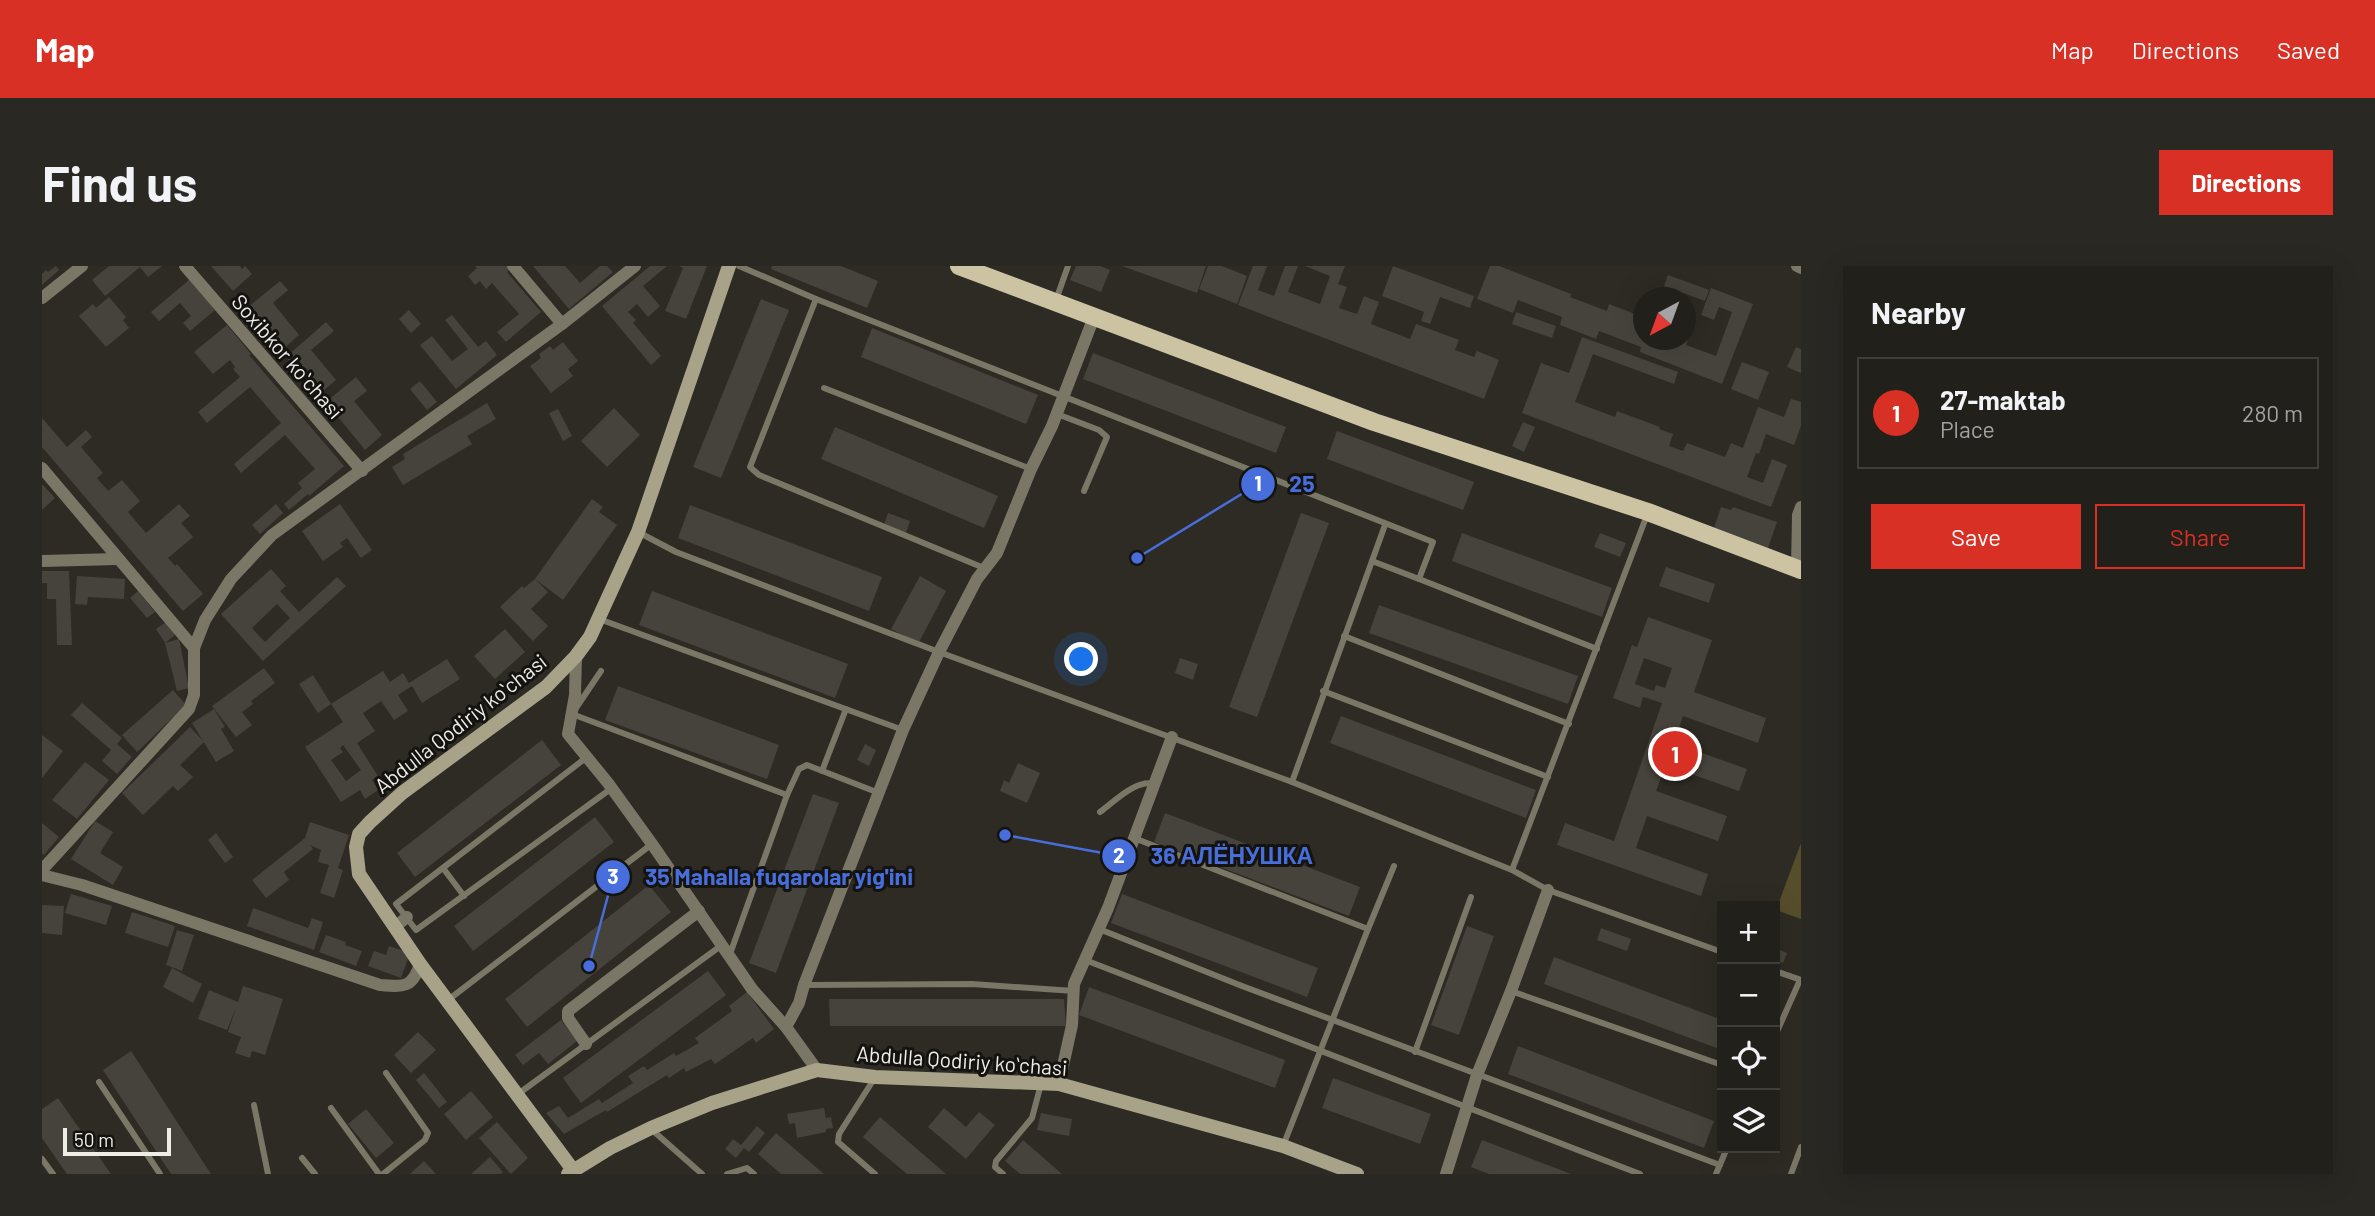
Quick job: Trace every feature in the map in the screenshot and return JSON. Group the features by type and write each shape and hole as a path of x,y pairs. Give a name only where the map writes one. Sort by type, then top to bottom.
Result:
{"main road":[{"path":"959,266 1374,422 1648,512 1799,569"}],"street":[{"path":"42,298 82,266"},
{"name":"Soxibkor koʻchasi","path":"185,266 362,471"},
{"path":"513,266 562,324"},
{"path":"421,964 417,977 410,983 403,986 380,985 42,873 189,709 194,695 194,648 205,620 231,579 272,534 562,324 635,266"},
{"name":"Abdulla Qodiriy koʻchasi","path":"729,266 638,531 590,637 546,687 402,793 359,834 356,861 359,874 401,922 421,964 518,1094 570,1172 651,1128 712,1103 817,1070 875,1077 1059,1084 1283,1146 1348,1173"},
{"path":"786,1027 799,1003 903,730 977,579 997,553 1064,397 1094,317"},
{"path":"42,468 194,648"},
{"path":"1799,569 1798,516 1801,507"},
{"path":"42,561 117,559"},
{"path":"576,656 568,734 652,844 752,989 786,1027 817,1070"},
{"path":"1059,1084 1072,1024 1074,984 1099,929 1172,737"},
{"path":"1446,1174 1477,1075 1548,890"},
{"path":"586,1044 568,1018 568,1011 699,912"}],"lane":[{"path":"739,266 816,299 1433,542 1419,579"},
{"path":"1055,302 1068,266"},
{"path":"816,299 750,467 759,475 985,569"},
{"path":"824,388 1031,469"},
{"path":"1057,414 1099,430 1107,437 1084,491"},
{"path":"1512,870 1648,512"},
{"path":"1292,782 1385,525"},
{"path":"638,531 676,552 1292,782 1512,870 1548,890 1717,950"},
{"path":"1372,561 1597,649"},
{"path":"599,619 903,730"},
{"path":"1344,636 1569,724"},
{"path":"601,671 572,714 787,796"},
{"path":"1323,691 1548,777"},
{"path":"822,771 846,709"},
{"path":"587,757 396,904 401,922 416,930 612,789"},
{"path":"729,956 799,769 807,765 879,793"},
{"path":"1100,812 1135,787 1147,782 1154,784"},
{"path":"1134,838 1368,929"},
{"path":"448,1000 652,844"},
{"path":"1283,1146 1394,866"},
{"path":"443,868 464,896"},
{"path":"1415,1052 1472,897"},
{"path":"1099,929 1415,1052 1720,1165"},
{"path":"518,1094 722,945"},
{"path":"1085,960 1640,1174"},
{"path":"1779,1027 1800,980 1780,973"},
{"path":"804,985 972,984 1074,991"},
{"path":"1511,991 1717,1063"},
{"path":"331,1108 381,1174 425,1140 428,1133 386,1073"},
{"path":"875,1077 839,1134 838,1142 875,1174"},
{"path":"99,1082 160,1174"},
{"path":"1003,1174 995,1167 996,1161 1032,1118 1041,1082"},
{"path":"254,1105 266,1174"},
{"path":"651,1128 702,1174"},
{"path":"1791,1174 1801,1147"},
{"path":"1716,1174 1725,1153"},
{"path":"302,1158 314,1174"},
{"path":"42,1159 53,1174"},
{"path":"727,1174 741,1168 747,1168 754,1174"}],"shaded area":[{"path":"1801,843 1801,919 1780,911 1779,901"}],"building":[{"path":"56,266 59,270 42,285 42,274"},
{"path":"109,266 162,266 148,277 140,267 105,296 92,280"},
{"path":"211,266 240,266 242,269 245,266 252,274 233,291"},
{"path":"475,266 508,266 510,269 507,272 541,312 506,342 497,332 519,314 492,283 486,289 480,281 475,285 468,276 477,268"},
{"path":"533,266 565,266 580,283 600,266 607,266 613,272 569,309"},
{"path":"650,266 667,266 643,286 660,306 648,317 637,304 628,312 636,320 633,323 661,356 651,365 602,306"},
{"path":"679,266 707,266 686,319 665,311 683,268"},
{"path":"772,266 841,266 878,281 867,308 771,269"},
{"path":"1076,266 1100,266 1110,270 1101,292 1070,280"},
{"path":"1122,266 1206,266 1197,293"},
{"path":"1208,266 1222,266 1247,276 1237,304 1199,289"},
{"path":"1253,266 1267,266 1258,290 1274,296 1285,266 1298,266 1288,292 1320,304 1330,276 1305,266 1345,266 1338,284 1347,287 1339,308 1357,314 1364,296 1379,302 1371,324 1410,339 1416,324 1459,340 1455,350 1474,357 1477,351 1499,360 1484,399 1238,305"},
{"path":"1393,266 1474,296 1470,308 1440,297 1430,324 1421,321 1424,312 1382,296"},
{"path":"1490,266 1499,266 1607,311 1609,304 1633,313 1633,344 1599,331 1596,339 1560,325 1562,317 1518,300 1513,313 1477,299"},
{"path":"1668,275 1709,290 1705,301 1696,298 1696,287 1664,286"},
{"path":"189,280 215,310 190,331 183,323 191,316 180,303 159,321 151,312"},
{"path":"280,281 288,290 273,303 299,335 282,350 274,340 271,343 264,334 267,331 247,308"},
{"path":"1711,288 1753,304 1722,384 1640,352 1696,349 1716,356 1732,312 1719,307 1714,320 1701,315"},
{"path":"109,297 126,317 123,320 129,328 106,347 79,316 93,304 96,308"},
{"path":"761,299 789,310 721,478 693,467"},
{"path":"409,310 421,324 411,333 399,319"},
{"path":"1516,312 1556,326 1552,338 1512,324"},
{"path":"452,315 478,347 486,341 497,355 456,389 420,345 432,336 452,361 468,349 445,320"},
{"path":"326,322 334,331 311,350 336,380 317,396 286,357"},
{"path":"227,325 251,354 249,355 344,466 289,510 284,504 302,488 298,483 315,469 285,435 241,473 234,464 281,423 250,387 207,423 198,412 240,377 230,360 213,374 194,352"},
{"path":"872,328 1038,395 1026,424 861,357"},
{"path":"1582,337 1678,372 1674,384 1593,354 1575,402 1615,417 1617,411 1660,427 1659,429 1673,434 1669,446 1683,451 1687,443 1725,457 1731,443 1743,448 1758,407 1784,417 1791,399 1801,402 1801,426 1794,445 1766,434 1747,477 1763,483 1772,459 1787,465 1771,507 1522,413 1541,363 1569,373"},
{"path":"563,342 578,361 568,369 573,376 551,393 530,366 541,358 539,354 550,346 553,350"},
{"path":"1796,347 1801,349 1801,373 1787,367"},
{"path":"1093,353 1286,427 1276,453 1083,379"},
{"path":"1742,362 1769,372 1758,400 1731,389"},
{"path":"356,377 367,391 354,401 382,435 365,450 326,402"},
{"path":"420,381 437,402 427,410 410,389"},
{"path":"487,403 496,419 467,436 472,444 403,485 392,467 405,459 403,454"},
{"path":"614,408 640,435 607,467 581,441"},
{"path":"558,409 572,436 563,441 549,413"},
{"path":"42,418 67,447 86,430 92,437 81,447 103,473 97,478 108,491 122,480 140,501 128,512 146,533 179,504 190,516 181,523 193,537 168,558 175,566 177,564 203,594 183,611 42,447"},
{"path":"1523,422 1535,427 1524,452 1512,446"},
{"path":"835,427 998,496 984,528 821,459"},
{"path":"1337,431 1474,482 1463,510 1327,459"},
{"path":"42,484 55,498 42,510"},
{"path":"592,499 603,507 599,512 617,525 563,600 535,579"},
{"path":"276,504 283,513 260,534 252,525"},
{"path":"340,504 372,550 361,558 347,538 340,543 343,547 323,561 302,531"},
{"path":"690,505 882,577 869,611 678,538"},
{"path":"1721,507 1731,510 1733,507 1777,522 1768,548 1714,528"},
{"path":"888,513 910,521 906,533 884,525"},
{"path":"1301,513 1329,523 1257,717 1229,707"},
{"path":"1462,533 1612,588 1602,617 1452,561"},
{"path":"1600,533 1626,543 1620,557 1594,547"},
{"path":"1666,567 1715,584 1709,603 1659,586"},
{"path":"271,569 286,586 280,591 299,612 337,577 346,586 263,661 221,614","holes":["277,604 290,618 265,642 252,628"]},
{"path":"42,571 69,571 72,645 57,645 56,599 47,599 47,583 42,583"},
{"path":"77,576 125,579 124,599 88,597 87,605 75,604"},
{"path":"920,576 946,591 918,644 891,629"},
{"path":"535,579 548,592 531,609 548,626 533,641 500,607 522,586 524,588"},
{"path":"138,591 155,612 147,618 130,598"},
{"path":"652,591 848,664 835,698 639,625"},
{"path":"1379,605 1578,676 1568,704 1369,633"},
{"path":"1648,617 1712,640 1694,692 1766,718 1758,743 1683,716 1674,743 1747,769 1739,791 1666,765 1656,791 1727,816 1718,841 1647,816 1636,848 1708,874 1701,896 1557,845 1565,823 1614,841 1662,703 1643,697 1640,708 1613,698 1632,645 1637,647","holes":["1644,658 1672,668 1665,688 1656,685 1654,691 1635,684"]},
{"path":"166,622 175,635 165,643 156,629"},
{"path":"505,629 525,652 495,679 474,656"},
{"path":"179,639 189,688 177,691 165,643"},
{"path":"1180,658 1198,664 1193,680 1175,673"},
{"path":"447,659 460,679 422,703 412,686 398,695 408,711 394,720 381,701 363,713 375,731 357,743 378,776 372,780 378,790 365,799 360,790 341,802 305,747 343,722 331,704 383,671 390,682 403,673 409,683","holes":["343,745 361,770 346,781 331,760 343,752 340,748"]},
{"path":"264,668 275,683 251,701 253,704 242,712 252,725 236,737 212,706"},
{"path":"313,675 331,704 318,713 299,684"},
{"path":"618,686 779,745 767,779 605,720"},
{"path":"173,690 186,705 137,752 122,735"},
{"path":"82,703 122,738 117,744 132,757 117,774 102,761 111,750 71,715"},
{"path":"214,709 225,727 221,729 234,751 216,762 192,723"},
{"path":"1341,716 1536,790 1526,818 1330,743"},
{"path":"190,727 204,742 180,765 193,777 178,791 173,786 143,815 122,793"},
{"path":"42,735 63,751 42,778"},
{"path":"542,740 561,765 415,877 397,853"},
{"path":"865,744 876,750 869,766 857,760"},
{"path":"85,762 109,780 77,819 52,800"},
{"path":"1018,763 1040,773 1027,803 1000,791 1004,780 1009,783"},
{"path":"813,794 839,803 776,973 749,963"},
{"path":"1165,813 1360,887 1349,916 1154,842"},
{"path":"595,817 614,842 473,951 454,926"},
{"path":"95,821 113,832 100,853 123,867 113,885 71,859"},
{"path":"310,822 349,835 338,868 343,870 334,898 320,893 329,865 318,862 321,850 310,845 313,849 284,872 289,880 266,898 252,880 305,838"},
{"path":"42,823 59,837 44,855 42,854"},
{"path":"216,833 233,857 225,863 208,840"},
{"path":"649,885 671,912 527,1027 505,999"},
{"path":"71,894 112,906 106,925 65,913"},
{"path":"1122,894 1318,968 1307,997 1111,923"},
{"path":"42,905 64,906 62,935 42,933"},
{"path":"253,908 308,928 312,918 323,922 314,950 247,926"},
{"path":"132,912 175,926 168,947 125,933"},
{"path":"1467,926 1494,936 1459,1035 1431,1025"},
{"path":"1601,928 1631,939 1627,951 1597,940"},
{"path":"177,930 194,935 182,971 166,965"},
{"path":"326,935 362,951 356,966 319,952"},
{"path":"389,946 410,953 401,978 368,966 374,951 386,955"},
{"path":"1780,950 1787,953 1783,963 1780,962"},
{"path":"1554,957 1717,1018 1717,1048 1544,984"},
{"path":"172,968 202,984 193,1003 163,987"},
{"path":"708,971 726,995 581,1103 563,1078"},
{"path":"243,986 283,999 265,1055 252,1051 250,1058 235,1053 241,1037 228,1032 236,1008 227,1030 198,1019 209,990 238,1002"},
{"path":"1089,987 1285,1060 1275,1088 1079,1015"},
{"path":"747,992 774,1029 756,1043 753,1038 715,1064 711,1059 686,1072 684,1068 669,1078 667,1075 607,1112 606,1110 564,1134 546,1113 559,1106 568,1118 599,1099 602,1103 633,1083 628,1076 644,1066 647,1070 674,1053 676,1056 699,1043 695,1038 732,1011 729,1006"},
{"path":"829,999 1064,999 1066,1026 830,1026"},
{"path":"561,1020 577,1041 548,1064 539,1053 523,1065 515,1055"},
{"path":"418,1032 436,1050 411,1073 394,1055"},
{"path":"1518,1046 1714,1121 1704,1148 1508,1074"},
{"path":"131,1051 211,1174 171,1174 103,1070"},
{"path":"424,1073 447,1102 439,1108 416,1080"},
{"path":"1333,1078 1431,1114 1420,1144 1322,1108"},
{"path":"471,1091 493,1117 466,1140 444,1114"},
{"path":"58,1098 111,1174 67,1174 42,1138 42,1109"},
{"path":"824,1108 826,1118 831,1117 833,1128 797,1138 795,1123 789,1124 787,1114"},
{"path":"944,1108 966,1127 979,1112 995,1125 966,1159 928,1127"},
{"path":"366,1109 394,1143 376,1158 348,1124"},
{"path":"1041,1113 1072,1119 1069,1136 1037,1130"},
{"path":"880,1117 946,1174 907,1174 863,1137"},
{"path":"497,1122 528,1158 511,1174 479,1138"},
{"path":"757,1126 765,1133 749,1152 744,1148 736,1158 725,1149 733,1139 741,1145"},
{"path":"776,1133 824,1174 781,1174 758,1154"},
{"path":"1023,1140 1062,1174 1020,1174 1005,1161"},
{"path":"1482,1140 1571,1174 1489,1174 1471,1167"},
{"path":"490,1157 503,1172 501,1174 471,1174"},
{"path":"424,1161 436,1174 410,1174"}],"place":[{"name":"25","path":"1137,558"},
{"name":"27-maktab","path":"1675,754"},
{"name":"36 АЛЁНУШКА","path":"1005,835"},
{"name":"35 Mahalla fuqarolar yig'ini","path":"589,966"}]}
